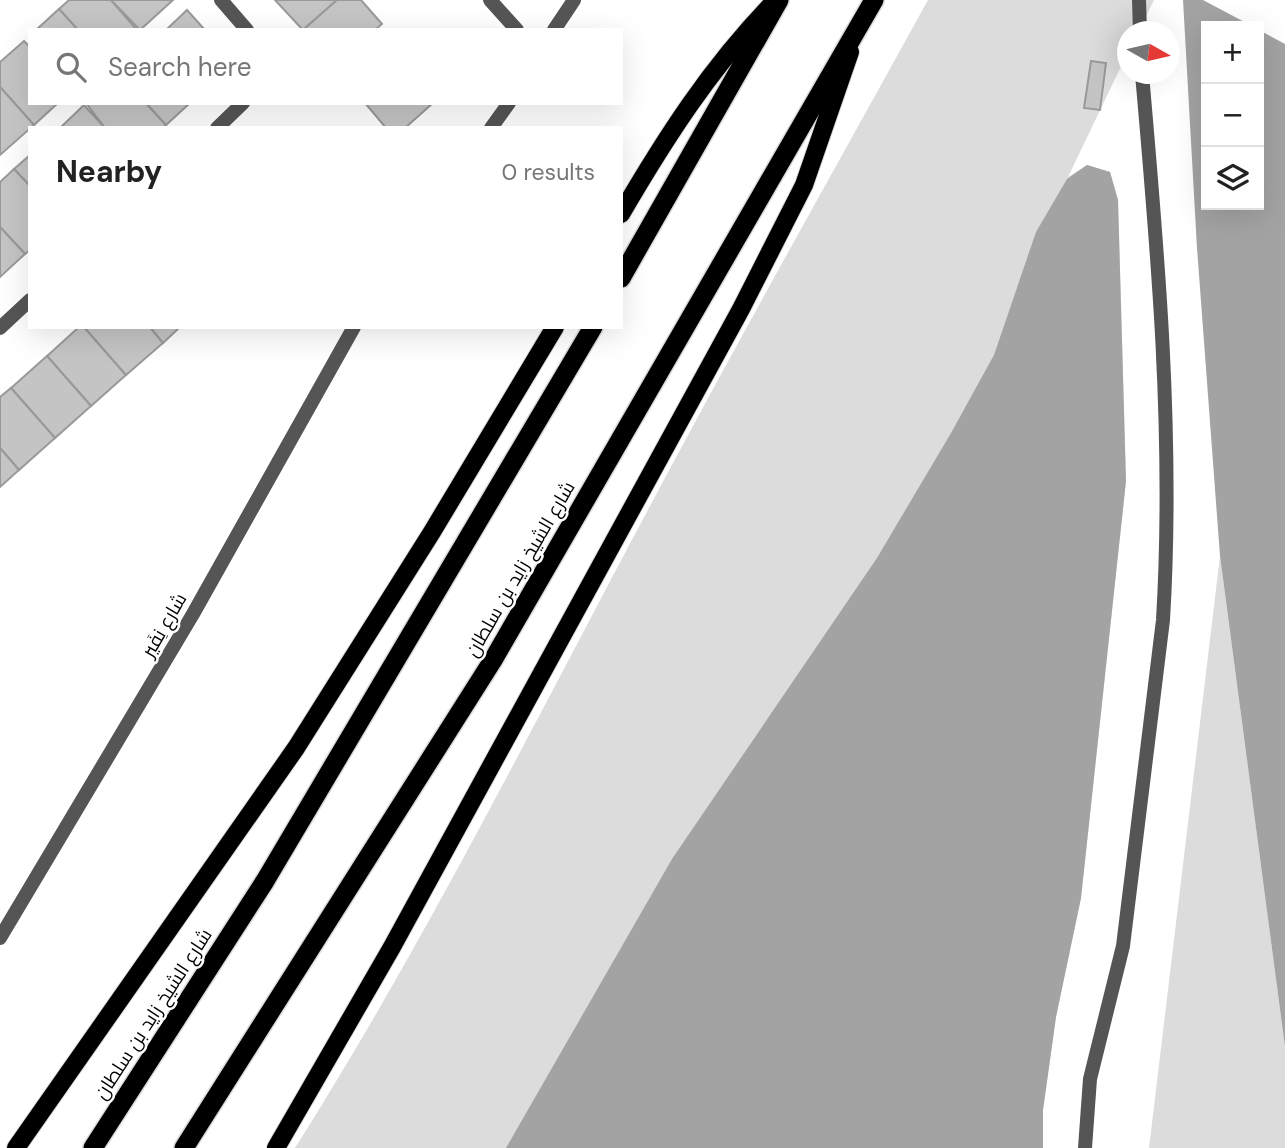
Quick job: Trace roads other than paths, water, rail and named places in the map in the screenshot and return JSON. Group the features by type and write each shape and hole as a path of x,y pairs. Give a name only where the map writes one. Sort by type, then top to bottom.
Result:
{"highway":[{"path":"623,274 777,0"},
{"name":"شارع الشيخ زايد بن سلطان","path":"184,1148 494,660 874,0"},
{"name":"شارع الشيخ زايد بن سلطان","path":"93,1148 265,881 592,329"}],"main road":[{"path":"623,211 695,94 737,40 777,0"},
{"path":"276,1148 399,935 741,309 804,185 857,31"},
{"path":"16,1148 296,747 432,532 554,329"}],"street":[{"path":"221,0 245,28"},
{"path":"490,0 515,28"},
{"path":"555,28 574,0"},
{"path":"1139,0 1140,21"},
{"path":"1085,1148 1090,1080 1123,946 1163,620 1166,570 1167,471 1158,271 1143,84"},
{"path":"219,126 241,105"},
{"path":"492,126 508,105"},
{"path":"0,328 28,302"},
{"name":"شارع نِفَير","path":"0,938 193,614 353,329"}]}
